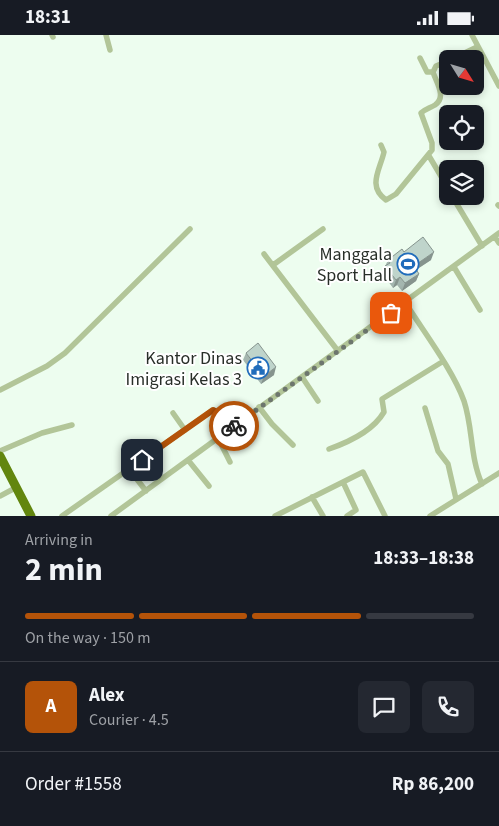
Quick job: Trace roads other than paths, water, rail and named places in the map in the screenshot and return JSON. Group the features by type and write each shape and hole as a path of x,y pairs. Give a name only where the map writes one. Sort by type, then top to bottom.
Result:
{"highway":[{"path":"2,458 31,516"}],"street":[{"path":"106,35 110,50"},
{"path":"472,35 499,86"},
{"path":"471,50 477,47"},
{"path":"420,58 427,72 433,72"},
{"path":"433,72 439,66"},
{"path":"381,145 384,151 376,173 376,187 377,191 386,200 393,197 428,156 432,143 421,113 437,104 440,99 440,92 433,72"},
{"path":"428,156 439,174"},
{"path":"457,205 482,246"},
{"path":"0,390 47,366 65,353 190,229"},
{"path":"273,265 323,229"},
{"path":"112,516 497,235 499,243"},
{"path":"264,254 338,351"},
{"path":"454,267 480,310"},
{"path":"405,302 442,362 464,403 475,466 482,484"},
{"path":"330,449 351,440 380,418 384,412 382,399 442,362"},
{"path":"302,377 318,401"},
{"path":"259,407 272,424 293,445"},
{"path":"425,408 438,451 448,463 456,499"},
{"path":"62,516 215,410 230,429"},
{"path":"173,413 185,430"},
{"path":"2,458 42,433 72,425"},
{"path":"218,438 230,463"},
{"path":"188,460 209,486"},
{"path":"129,469 146,491"},
{"path":"276,516 364,472 385,516"},
{"path":"430,516 499,473"},
{"path":"343,482 356,510 347,516"},
{"path":"0,496 17,487"},
{"path":"312,497 323,516"}],"place":[{"name":"Manggala Sport Hall","path":"408,264"},
{"name":"Kantor Dinas Imigrasi Kelas 3","path":"258,368"}]}
